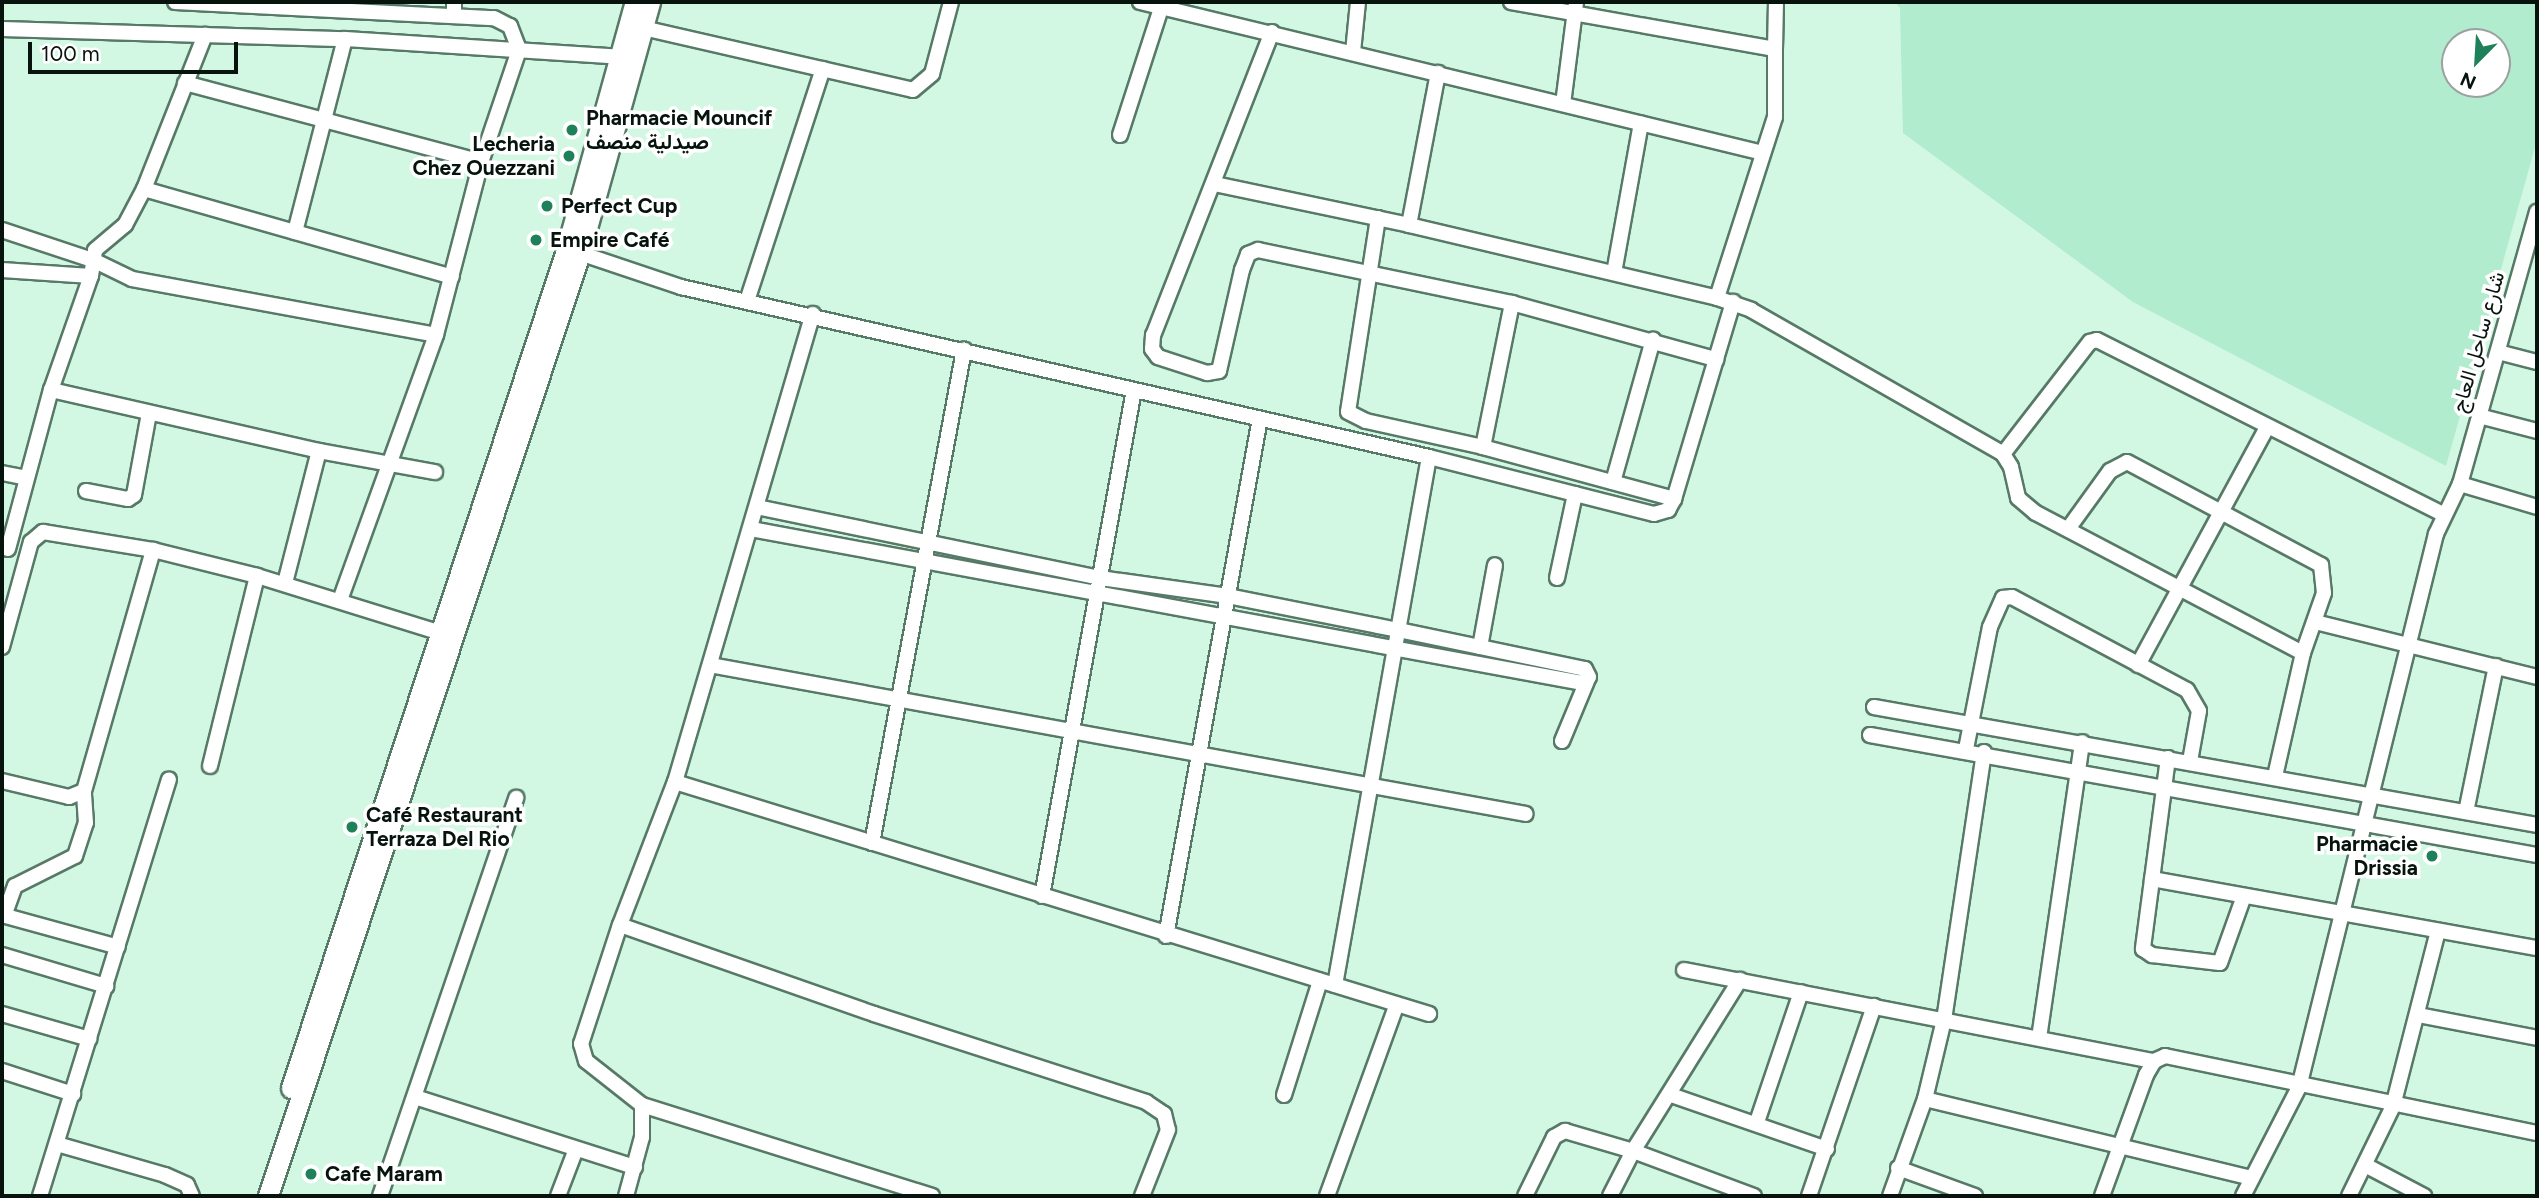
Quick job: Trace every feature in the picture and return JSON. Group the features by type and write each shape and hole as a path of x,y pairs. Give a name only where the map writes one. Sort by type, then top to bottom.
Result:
{"street":[{"path":"184,2 454,9 510,26 519,50 481,162 436,335 341,598"},
{"path":"255,1196 438,632 566,250 635,2"},
{"path":"268,1196 580,253 650,2"},
{"path":"643,28 913,90 924,85 932,74 951,2"},
{"path":"1140,2 1162,4 1763,153"},
{"path":"1353,52 1358,2"},
{"path":"1511,2 1575,8 1775,49"},
{"path":"1717,298 1778,102 1776,2"},
{"path":"1120,135 1162,4"},
{"path":"1563,104 1575,8"},
{"path":"2,29 345,39 620,57"},
{"path":"1272,32 1215,184 1153,335 1152,349 1163,361 1208,373 1219,371 1242,270 1252,252 1270,251 1370,270 1512,303 1716,359"},
{"path":"29,552 5,548 51,390 93,268 97,247 125,225 144,189 205,34"},
{"path":"295,232 345,39"},
{"path":"747,301 823,69"},
{"path":"1409,225 1438,73"},
{"path":"185,83 322,122 481,162"},
{"path":"1614,273 1641,122"},
{"path":"1215,184 1409,225 1733,302 2003,454 2011,467 2018,498 2068,529 2303,653"},
{"path":"144,189 452,277"},
{"name":"شارع ساحل العاج","path":"2243,1196 2299,1087 2370,794 2443,514 2460,484 2537,212"},
{"path":"1378,218 1348,412 1366,421 1483,447 1674,499"},
{"path":"2,230 93,268 132,279 436,335"},
{"path":"580,253 636,275 1429,457 1654,514 1668,510 1674,499 1733,302"},
{"path":"2,270 93,268"},
{"path":"1483,447 1512,303"},
{"path":"813,314 676,782 620,925 581,1052 642,1105 932,1196"},
{"path":"1613,482 1653,340"},
{"path":"2003,454 2095,340 2443,514"},
{"path":"872,843 964,350"},
{"path":"2498,352 2537,362"},
{"path":"51,390 319,451 392,462 435,472"},
{"path":"1042,896 1134,390"},
{"path":"86,491 128,499 134,495 149,412"},
{"path":"2479,416 2537,431"},
{"path":"1167,936 1260,418"},
{"path":"2138,665 2267,427"},
{"path":"285,583 319,451"},
{"path":"1335,985 1429,457"},
{"path":"2068,529 2110,471 2122,462 2136,464 2321,565 2326,578 2315,622 2303,653 2275,776"},
{"path":"2,473 27,478"},
{"path":"2460,484 2537,507"},
{"path":"1557,578 1575,494"},
{"path":"758,508 1100,578 1228,596 1585,668 1587,681 1562,741"},
{"path":"751,529 1097,596 1587,681"},
{"path":"2,647 34,537 43,532 153,550 285,583 341,598 438,632"},
{"path":"118,947 3,915 15,886 75,856 86,823 84,791 153,550"},
{"path":"1480,647 1495,565"},
{"path":"210,765 257,576"},
{"path":"1965,749 1990,626 2003,598 2022,601 2187,690 2197,700 2190,761"},
{"path":"2315,622 2411,643 2537,677"},
{"path":"710,665 1527,814"},
{"path":"2466,812 2496,666"},
{"path":"1874,707 1970,721 2537,825"},
{"path":"1870,735 1984,752 2537,855"},
{"path":"2039,1038 2082,742"},
{"path":"1890,1196 1898,1168 1926,1099 1944,1020 1984,752"},
{"path":"2168,758 2142,945 2152,955 2220,962 2244,896"},
{"path":"40,1196 169,779"},
{"path":"2,781 69,797 84,791"},
{"path":"676,782 1167,936 1429,1014"},
{"path":"380,1196 516,798"},
{"path":"2152,879 2537,948"},
{"path":"620,925 874,1014 1146,1102 1164,1114 1168,1130 1142,1196"},
{"path":"2349,1196 2393,1106 2438,931"},
{"path":"2,956 106,986"},
{"path":"1685,970 2154,1060 2176,1057 2299,1087 2537,1133"},
{"path":"1610,1196 1633,1150 1671,1095 1740,980"},
{"path":"1284,1096 1320,981"},
{"path":"1756,1122 1801,992"},
{"path":"1327,1196 1397,1004"},
{"path":"1809,1196 1874,1006"},
{"path":"2,1014 90,1039"},
{"path":"2418,1015 2537,1038"},
{"path":"2102,1196 2154,1060"},
{"path":"2,1072 73,1094"},
{"path":"1671,1095 1756,1122 1827,1149"},
{"path":"415,1097 635,1167"},
{"path":"1926,1099 2252,1178"},
{"path":"626,1196 644,1123 642,1105"},
{"path":"1525,1196 1554,1137 1565,1131 1633,1150 1754,1196"},
{"path":"57,1144 165,1175 187,1185 191,1196"},
{"path":"558,1196 576,1149"},
{"path":"2365,1166 2424,1196"},
{"path":"1898,1168 1975,1196"}],"green space":[{"path":"1895,2 2537,2 2537,140 2446,466 2133,302 1903,133 1900,8"}],"place":[{"name":"Pharmacie Mouncif صيدلية منصف","path":"572,130"},
{"name":"Lecheria Chez Ouezzani","path":"569,156"},
{"name":"Perfect Cup","path":"547,206"},
{"name":"Empire Café","path":"536,240"},
{"name":"Café Restaurant Terraza Del Rio","path":"352,827"},
{"name":"Pharmacie Drissia","path":"2432,856"},
{"name":"Cafe Maram","path":"311,1174"}]}
